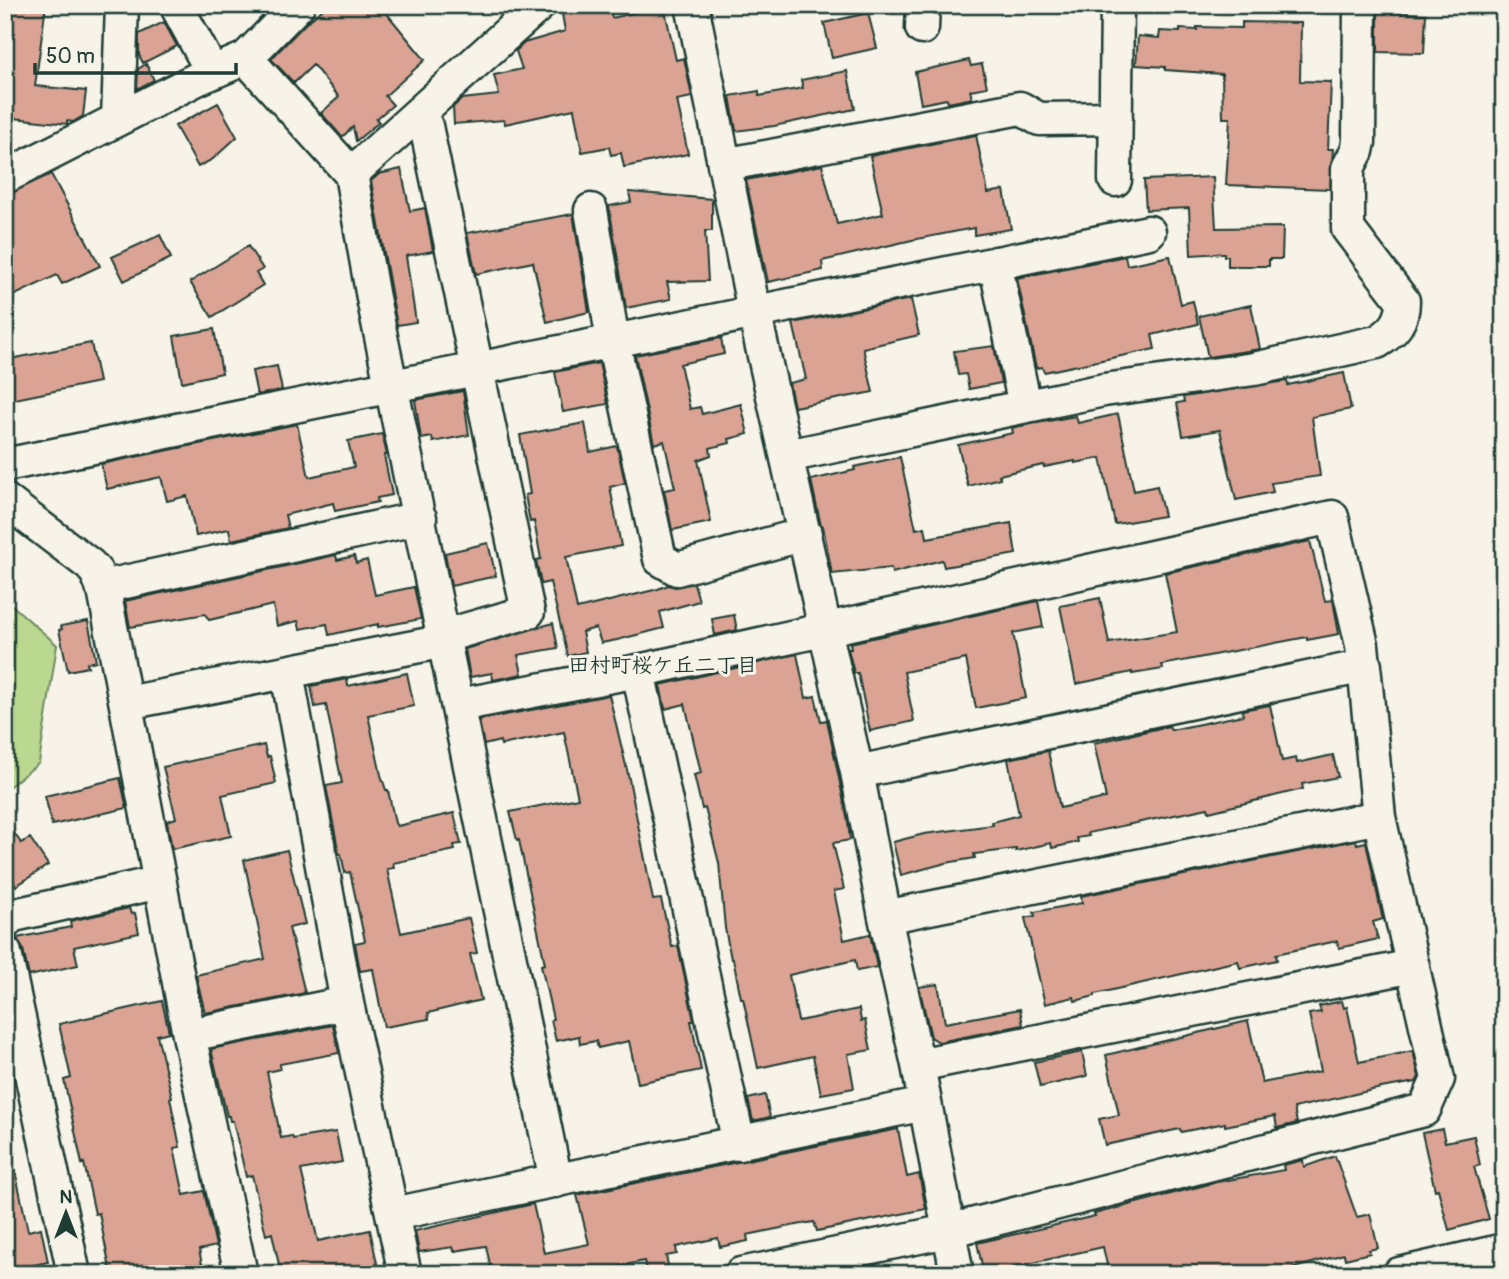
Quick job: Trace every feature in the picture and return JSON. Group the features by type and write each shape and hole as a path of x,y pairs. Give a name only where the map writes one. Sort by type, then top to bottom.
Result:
{"street":[{"path":"118,119 122,5"},
{"path":"176,5 212,72"},
{"path":"5,177 212,72 246,58 299,5"},
{"path":"351,174 539,5"},
{"path":"692,5 754,311 857,772 885,917 918,1065 957,1274"},
{"path":"1115,180 1117,5"},
{"path":"787,456 1104,390 1254,369 1377,342 1389,334 1403,314 1403,301 1348,229 1348,168 1359,142 1360,5"},
{"path":"246,58 351,174 392,388 556,1181"},
{"path":"724,165 1020,108 1039,119 1116,118"},
{"path":"127,703 287,673 444,638 528,612 426,126 419,113"},
{"path":"591,210 614,341 660,559 677,569 804,534"},
{"path":"5,465 1149,232"},
{"path":"995,263 1026,406"},
{"path":"5,500 90,565 102,587 127,703 190,1035 241,1274"},
{"path":"459,705 638,671 1332,517 1362,645 1379,817 1438,1079 1423,1110 948,1231 741,1274"},
{"path":"102,587 420,518"},
{"path":"857,772 1365,666"},
{"path":"638,671 739,1144"},
{"path":"287,673 348,1003 405,1274"},
{"path":"885,917 1379,817"},
{"path":"5,923 10,916 160,882"},
{"path":"5,953 74,1274"},
{"path":"918,1065 1413,966"},
{"path":"190,1035 348,1003"},
{"path":"393,1214 925,1104"},
{"path":"1399,1274 1504,1250"}],"green space":[{"path":"5,599 57,645 39,763 5,790"}],"building":[{"path":"5,5 46,5 35,86 86,91 83,116 73,122 67,121 67,124 5,117"},
{"path":"328,5 380,5 425,60 385,96 393,105 376,119 379,122 356,141 353,127 342,137 321,113 339,97 313,65 294,83 271,59"},
{"path":"609,5 612,18 664,6 676,60 684,58 692,97 677,100 688,154 624,167 621,153 611,155 609,147 582,152 574,109 505,124 504,120 454,124 453,107 462,99 499,95 494,75 522,69 516,51 524,43 565,31 562,14"},
{"path":"1378,12 1426,14 1424,53 1378,52"},
{"path":"868,13 877,48 832,58 824,23"},
{"path":"164,22 177,46 143,63 139,55 139,34"},
{"path":"1242,22 1301,23 1300,81 1331,82 1328,149 1333,149 1330,189 1226,185 1230,118 1223,118 1222,74 1136,65 1138,36 1159,38 1160,31 1180,32 1180,29 1197,30 1197,27 1242,28"},
{"path":"969,60 971,66 982,64 987,87 970,90 972,98 948,103 947,99 921,104 915,72"},
{"path":"146,64 154,80 137,89 138,69"},
{"path":"847,71 855,109 736,131 730,96 759,91 759,96 803,88 801,80"},
{"path":"218,103 237,137 213,159 198,167 175,126"},
{"path":"976,135 988,193 1004,190 1011,229 974,235 974,228 912,240 822,261 823,270 768,282 746,180 822,165 837,224 883,214 870,156"},
{"path":"401,169 410,211 425,208 433,251 406,256 416,322 397,325 371,181 379,174"},
{"path":"51,174 100,266 62,284 57,275 5,300 5,195"},
{"path":"1213,177 1216,228 1283,227 1282,259 1269,259 1269,266 1228,266 1228,256 1224,256 1224,253 1191,255 1189,208 1146,210 1144,180"},
{"path":"629,192 712,199 712,231 705,231 708,281 667,282 671,299 626,308 609,206 631,202"},
{"path":"573,214 589,312 547,322 533,262 476,274 467,233"},
{"path":"160,235 171,258 124,281 112,257"},
{"path":"248,246 263,269 256,273 263,285 212,317 190,282"},
{"path":"1125,256 1127,265 1170,256 1181,304 1193,301 1198,324 1152,335 1155,349 1044,372 1042,367 1036,368 1017,278"},
{"path":"911,299 919,335 863,348 873,392 794,407 789,383 806,379 793,323"},
{"path":"1251,305 1260,349 1208,357 1199,316"},
{"path":"214,329 222,373 182,382 174,336"},
{"path":"721,338 724,354 680,364 690,409 700,407 702,414 741,404 748,434 729,439 730,443 710,448 711,455 698,460 711,522 672,530 664,490 675,488 664,441 654,444 635,355"},
{"path":"91,343 99,382 5,401 5,360"},
{"path":"994,346 1001,383 969,389 966,374 958,375 954,351"},
{"path":"599,363 608,404 563,412 555,372"},
{"path":"277,366 282,390 257,395 252,371"},
{"path":"1344,373 1351,409 1312,417 1320,476 1271,483 1273,492 1236,500 1220,430 1183,436 1177,403 1184,402 1183,397 1287,381 1288,385"},
{"path":"463,391 469,435 433,442 432,437 421,439 415,400"},
{"path":"1118,414 1134,491 1157,486 1164,516 1115,524 1101,458 1044,467 1043,465 999,475 1000,478 968,486 958,445 1013,433 1012,428 1015,427 1076,416 1078,423"},
{"path":"585,423 590,452 617,446 625,483 610,487 621,546 566,557 577,609 668,585 675,587 694,583 699,601 660,612 664,628 601,643 596,628 582,632 586,652 568,656 550,582 541,584 536,560 541,559 534,521 530,522 525,495 530,494 520,435"},
{"path":"297,424 309,477 354,467 348,441 382,434 392,495 377,498 378,502 335,511 333,503 285,515 288,528 231,540 229,529 196,536 187,496 167,501 161,477 107,489 101,464"},
{"path":"900,457 916,529 925,527 927,538 1011,523 1016,554 944,567 942,560 892,573 891,568 832,574 811,480"},
{"path":"1310,541 1325,601 1333,600 1339,634 1307,640 1307,637 1162,665 1163,669 1132,672 1076,684 1060,606 1100,598 1109,643 1177,632 1165,573"},
{"path":"488,543 496,576 451,586 445,553"},
{"path":"336,555 337,560 354,556 356,563 367,560 375,595 414,587 421,619 378,627 378,624 329,635 327,624 300,629 298,621 277,626 273,605 209,620 205,614 130,627 125,601"},
{"path":"1038,601 1043,627 1013,633 1026,698 976,708 966,659 904,672 914,721 870,731 858,673 854,673 848,649 851,649 850,643"},
{"path":"734,615 737,630 715,635 712,619"},
{"path":"88,621 96,661 87,663 88,667 68,671 59,630 62,629 61,626"},
{"path":"553,623 558,648 518,655 522,674 493,680 492,673 470,677 465,649"},
{"path":"797,654 806,698 815,696 821,721 827,720 848,822 850,840 833,843 844,889 834,891 844,940 870,934 877,967 857,971 855,960 789,975 798,1021 859,1009 861,1021 865,1020 871,1050 848,1054 854,1088 821,1094 813,1056 758,1068 725,928 719,863 694,775 701,773 685,704 665,709 660,685"},
{"path":"407,673 414,706 368,715 395,823 397,826 454,813 461,844 454,845 455,850 393,863 394,868 387,869 401,933 469,918 477,953 470,954 481,1000 428,1013 429,1019 384,1027 373,969 360,971 355,943 365,941 350,872 345,873 339,854 326,786 342,783 326,705 315,707 311,686 347,679 348,686"},
{"path":"609,695 653,900 661,899 672,947 678,946 701,1070 638,1083 629,1041 598,1048 596,1041 580,1044 579,1036 556,1041 551,1020 553,1019 541,965 545,964 519,840 510,812 578,798 564,732 501,745 500,741 484,745 479,720"},
{"path":"1270,705 1282,761 1296,758 1297,763 1333,755 1338,777 1302,784 1303,789 1209,812 1208,808 1088,833 1089,836 1077,838 1078,842 1052,848 1051,843 1016,851 974,854 975,858 901,875 893,842 924,834 993,825 992,822 1019,815 1008,759 1048,751 1060,808 1106,798 1094,743 1169,726 1171,730 1243,715 1242,710"},
{"path":"264,745 267,757 270,756 276,783 222,795 231,836 172,849 167,821 176,818 163,767"},
{"path":"120,778 127,808 52,825 45,796"},
{"path":"5,820 21,843 30,838 48,865 16,886 13,881 5,887"},
{"path":"1356,840 1357,844 1366,842 1383,919 1373,922 1378,939 1339,948 1337,941 1276,954 1277,960 1240,968 1238,961 1075,1001 1074,997 1045,1004 1025,918 1035,916 1034,912 1082,903 1081,896"},
{"path":"287,850 305,924 289,928 305,993 205,1013 196,975 265,959 244,860"},
{"path":"129,908 131,914 135,913 139,933 74,947 78,965 29,976 23,949 17,938 71,927 70,921"},
{"path":"938,984 945,1023 1020,1009 1023,1025 939,1042 931,1037 919,987"},
{"path":"162,1001 169,1032 157,1035 172,1097 170,1098 180,1147 174,1148 184,1195 204,1191 216,1246 199,1250 204,1274 111,1274 99,1213 95,1214 64,1080 71,1078 59,1024"},
{"path":"1342,1001 1344,1008 1347,1007 1359,1062 1413,1051 1419,1077 1416,1082 1294,1108 1297,1123 1277,1128 1275,1116 1225,1126 1225,1123 1181,1132 1180,1129 1105,1145 1099,1119 1119,1115 1106,1055 1248,1021 1262,1083 1321,1071 1309,1014 1321,1012 1319,1006"},
{"path":"333,1025 339,1053 280,1064 280,1069 267,1072 281,1138 292,1136 293,1139 336,1132 342,1162 301,1170 318,1241 370,1230 378,1268 357,1274 281,1274 272,1233 266,1235 252,1175 246,1177 233,1121 227,1116 211,1049"},
{"path":"1082,1052 1087,1076 1040,1087 1034,1062"},
{"path":"765,1095 770,1117 753,1121 748,1099"},
{"path":"898,1129 907,1177 919,1174 926,1209 817,1231 814,1222 791,1226 747,1235 748,1241 720,1247 718,1238 676,1247 677,1254 666,1256 670,1274 647,1274 644,1261 585,1274 492,1274 486,1246 454,1251 453,1247 419,1252 415,1231 533,1204 544,1253 589,1244 577,1195"},
{"path":"1442,1129 1445,1142 1474,1136 1480,1165 1474,1167 1489,1219 1449,1230 1438,1189 1435,1190 1422,1133"},
{"path":"1335,1156 1357,1217 1370,1214 1378,1248 1369,1250 1370,1253 1345,1259 1344,1254 1273,1274 1109,1274 1103,1247 984,1274 977,1243 1095,1216 1094,1214 1217,1182 1284,1170 1283,1165 1303,1160 1304,1167"},
{"path":"15,1170 28,1231 41,1228 48,1262 5,1271 5,1171"}],"district":[{"name":"田村町桜ケ丘二丁目","path":"663,665"}]}
